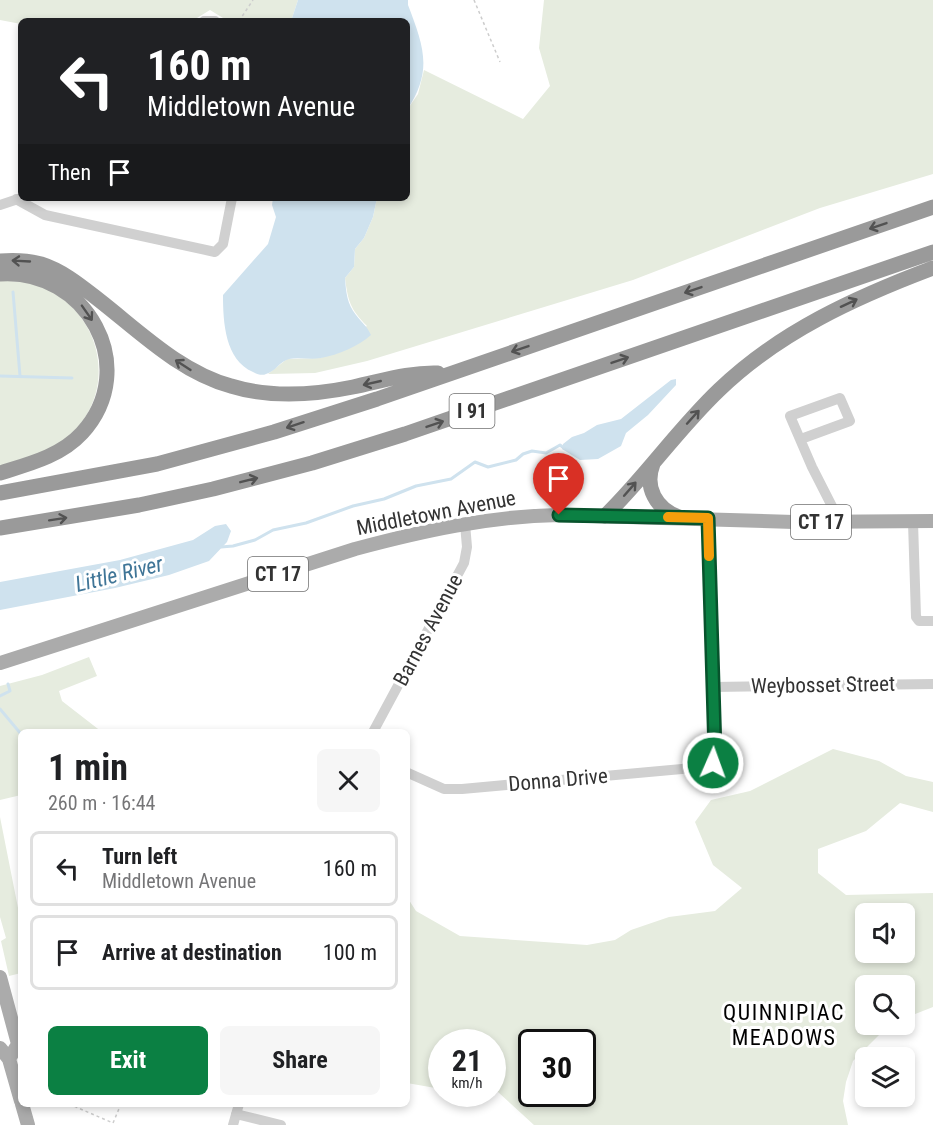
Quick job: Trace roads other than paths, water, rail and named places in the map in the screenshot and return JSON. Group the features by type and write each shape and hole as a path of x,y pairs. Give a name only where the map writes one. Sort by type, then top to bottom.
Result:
{"highway":[{"name":"I 91","path":"0,494 113,474 209,451 324,416 933,207"},
{"name":"I 91","path":"0,528 76,517 168,499 345,454 933,252"},
{"path":"0,261 32,262 59,272 180,363 203,376 237,388 273,393 315,392 353,387 409,374 450,373"},
{"path":"605,516 718,391 742,369 773,346 840,307 933,268"},
{"path":"0,274 24,274 45,280 65,290 79,302 100,335 105,353 106,371 104,388 98,406 89,423 76,438 51,454 0,473"},
{"path":"655,461 649,478 652,494 663,508 679,517"}],"main road":[{"name":"Middletown Avenue","path":"0,663 355,549 465,524 531,516 679,517 840,522 933,521"},
{"path":"0,977 18,1044 5,1059 18,1094"},
{"path":"23,1107 28,1125"}],"street":[{"path":"0,205 18,198"},
{"path":"24,201 45,215 215,252 223,244 231,201"},
{"path":"801,439 850,421 840,398 790,416 812,467 840,522"},
{"path":"708,518 713,687"},
{"path":"913,522 916,617 919,621 933,621"},
{"name":"Barnes Avenue","path":"375,729 464,563 467,547 465,524"},
{"name":"Weybosset Street","path":"713,687 933,684"},
{"name":"Donna Drive","path":"410,774 444,789 462,789 704,767 713,763 715,752 713,687"},
{"path":"236,1114 281,1125"}],"water":[{"path":"298,0 408,0 422,46 423,59 420,83 410,105 410,18 292,18"},
{"path":"273,201 376,201 373,217 364,238 355,249 354,267 345,278 351,307 371,335 361,343 328,357 289,359 269,373 261,375 244,366 236,359 231,349 225,328 223,295 268,244 276,217"},
{"path":"676,379 676,385 648,415 626,433 621,446 598,459 580,460 562,449 563,444 572,437 597,425 621,419 671,380"},
{"name":"Little River","path":"226,524 231,531 227,542 209,561 169,575 115,588 0,610 0,582 120,560 193,540 215,526"}],"waterway":[{"path":"13,292 20,376"},
{"path":"0,376 72,378"},
{"path":"221,547 255,540 273,530 306,523 353,506 384,499 416,486 451,479 475,462 488,467 516,460 532,451 546,453 560,445 564,448"},
{"path":"0,696 10,691 8,684"},
{"path":"0,709 18,730"}],"district":[{"name":"QUINNIPIAC MEADOWS","path":"784,1024"}]}
